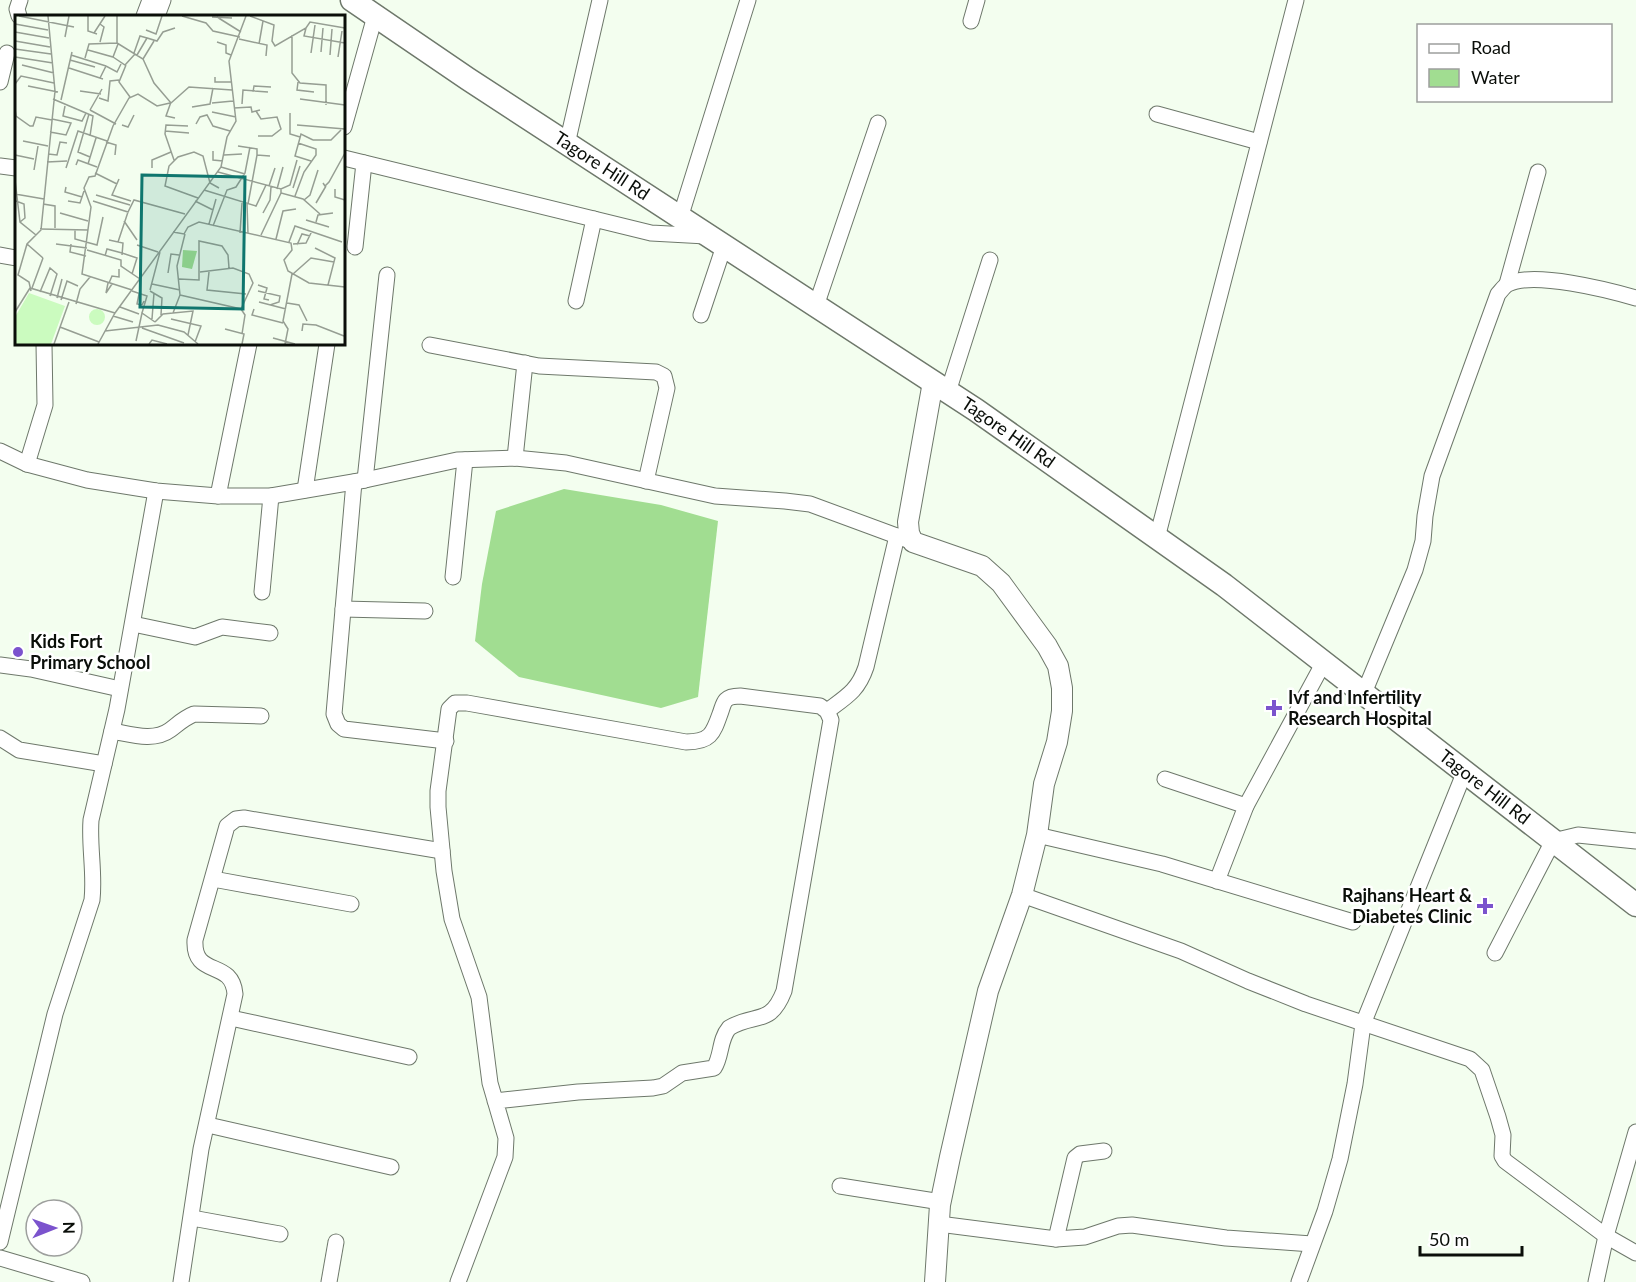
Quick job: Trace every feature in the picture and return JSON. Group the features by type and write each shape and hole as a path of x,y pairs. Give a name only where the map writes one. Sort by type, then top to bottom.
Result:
{"main road":[{"name":"Tagore Hill Rd","path":"352,0 567,144 941,387 1224,585 1636,905"}],"street":[{"path":"19,15 17,9 20,0"},
{"path":"144,15 150,0"},
{"path":"157,15 163,0"},
{"path":"567,144 600,0"},
{"path":"680,218 748,0"},
{"path":"971,21 977,0"},
{"path":"1157,538 1296,0"},
{"path":"345,123 375,16"},
{"path":"0,82 8,53"},
{"path":"1157,114 1259,142"},
{"path":"816,306 878,123"},
{"path":"345,158 651,233 716,241 700,315"},
{"path":"355,247 364,163"},
{"path":"0,166 15,168"},
{"path":"1364,693 1415,570 1423,541 1432,476 1498,294 1507,284 1538,172"},
{"path":"576,301 594,219"},
{"path":"0,255 15,258"},
{"path":"827,711 853,692 861,683 905,539 909,533 908,522 941,387 990,260"},
{"path":"387,275 343,609 334,714 338,724 344,729 446,741"},
{"path":"1507,284 1536,280 1575,284 1636,298"},
{"path":"27,464 45,405 44,345"},
{"path":"218,495 249,345"},
{"path":"305,490 327,345"},
{"path":"430,345 555,367 656,372 664,376 667,388 646,481"},
{"path":"515,458 525,363"},
{"path":"0,451 27,464 87,480 156,490 218,495 271,496 465,460 515,458 566,463 715,496 810,504 982,566 991,573 1001,583 1040,637 1058,666 1062,688 1062,711 1057,742 1044,784 1037,836 1022,895 988,991 941,1202 935,1282"},
{"path":"453,577 465,460"},
{"path":"0,1242 5,1201 55,1014 92,900 94,883 90,831 133,624 156,490"},
{"path":"262,592 271,496"},
{"path":"343,609 425,611"},
{"path":"133,624 195,637 222,627 270,633"},
{"path":"1217,881 1246,806 1324,662"},
{"path":"0,665 30,669 120,689"},
{"path":"458,1282 506,1158 506,1138 495,1101 490,1083 479,997 452,919 442,851 438,791 449,709 455,703 467,703 686,742 699,742 709,738 725,701 730,697 741,696 820,706 827,711 831,720 784,991 776,1008 770,1014 729,1028 722,1041 717,1065 714,1068 682,1073 659,1088 578,1092 495,1101"},
{"path":"112,731 150,737 168,732 184,718 194,714 261,716"},
{"path":"0,738 19,750 104,764"},
{"path":"1299,1282 1340,1160 1355,1084 1363,1024 1465,771"},
{"path":"1165,779 1246,806"},
{"path":"181,1282 201,1149 235,994 228,975 203,964 195,952 195,940 227,826 236,819 244,818 442,851"},
{"path":"1495,953 1553,842 1578,835 1636,841"},
{"path":"1037,836 1130,856 1353,922"},
{"path":"213,879 351,904"},
{"path":"1022,895 1181,951 1248,981 1363,1024 1465,1057 1482,1070 1501,1128 1502,1156 1505,1161 1606,1236 1636,1253"},
{"path":"231,1018 410,1057"},
{"path":"208,1125 392,1167"},
{"path":"1596,1282 1606,1236 1636,1132"},
{"path":"1056,1239 1075,1158 1080,1154 1104,1151"},
{"path":"840,1186 941,1202"},
{"path":"192,1218 280,1234"},
{"path":"939,1224 1056,1239 1085,1237 1118,1226 1132,1225 1226,1238 1312,1244"},
{"path":"329,1282 336,1242"},
{"path":"0,1258 82,1282"}],"water":[{"path":"564,489 661,505 718,521 698,697 661,708 519,677 475,641 482,584 496,511"}],"place":[{"name":"Kids Fort Primary School","path":"18,652"},
{"name":"Ivf and Infertility Research Hospital","path":"1274,708"},
{"name":"Rajhans Heart & Diabetes Clinic","path":"1485,906"}]}
